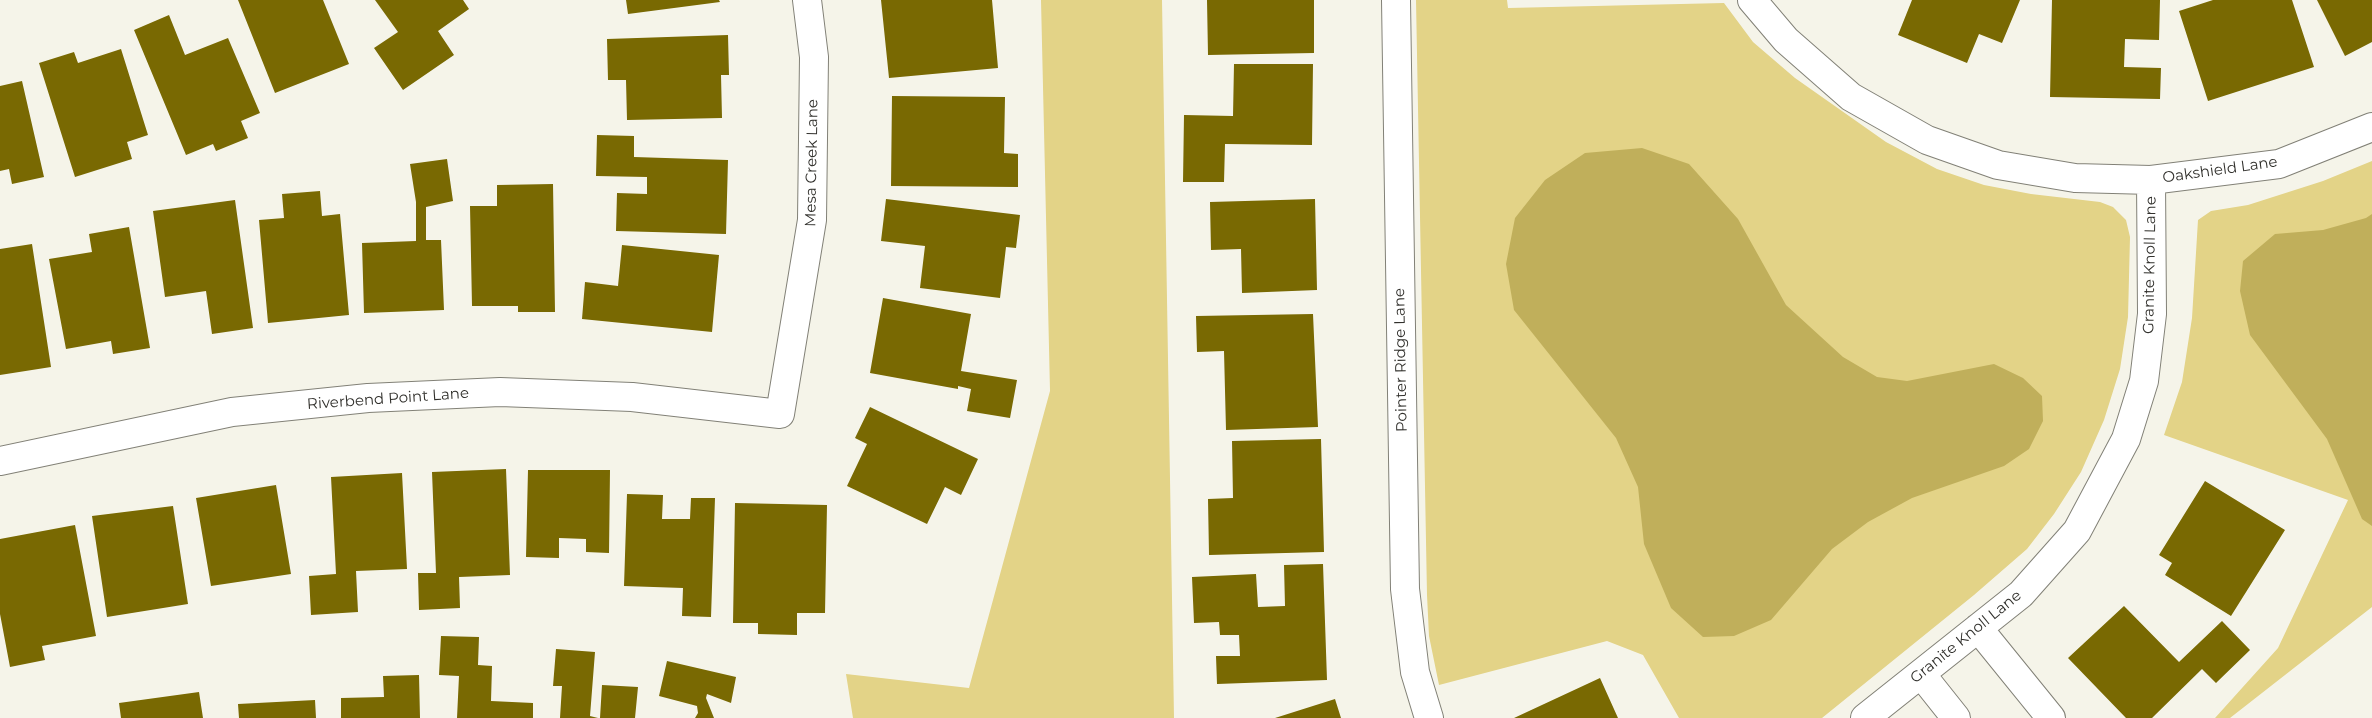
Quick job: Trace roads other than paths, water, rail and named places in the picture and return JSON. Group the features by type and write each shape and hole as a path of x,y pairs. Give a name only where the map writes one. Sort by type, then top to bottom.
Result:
{"street":[{"name":"Mesa Creek Lane","path":"780,414 812,220 814,57 807,0"},
{"name":"Pointer Ridge Lane","path":"1396,0 1405,589 1415,672 1430,718"},
{"name":"Oakshield Lane","path":"1752,0 1786,40 1851,97 1927,140 1998,165 2075,178 2152,180 2279,164 2372,127"},
{"name":"Granite Knoll Lane","path":"1865,718 2021,594 2077,531 2126,439 2144,381 2152,314 2152,180"},
{"name":"Riverbend Point Lane","path":"0,461 232,412 368,398 500,392 613,396 780,414"},
{"path":"1978,628 2050,718"},
{"path":"1921,674 1956,718"}]}
